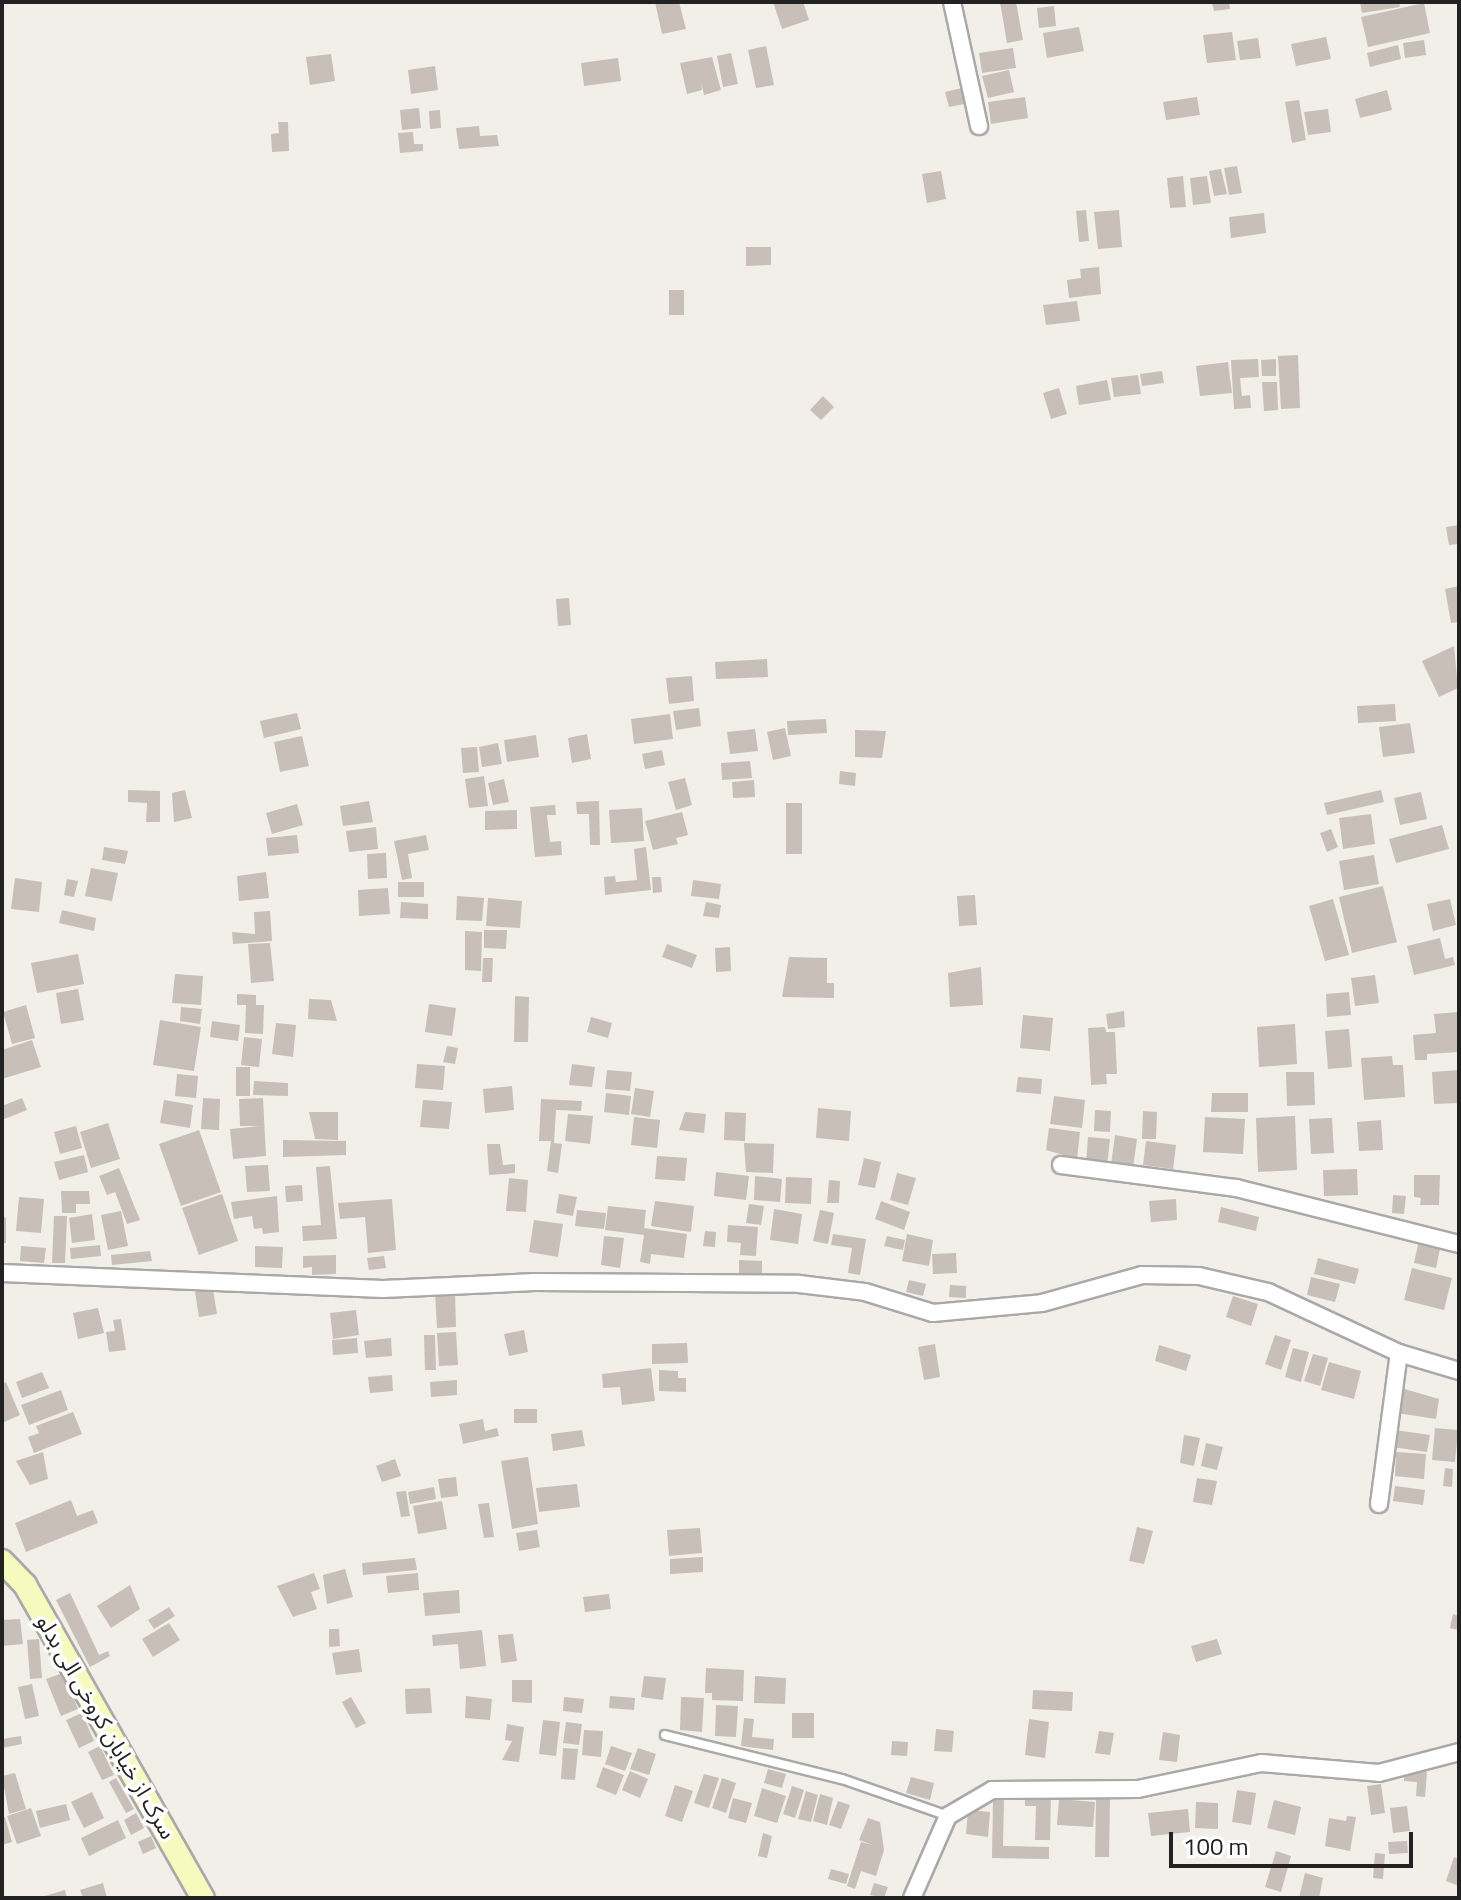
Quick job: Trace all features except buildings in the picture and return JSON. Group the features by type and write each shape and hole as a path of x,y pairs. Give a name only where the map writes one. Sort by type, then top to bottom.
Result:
{"main road":[{"name":"سرک از خیابان کروخی الی بدلو","path":"2,1561 25,1585 203,1898"}],"street":[{"path":"952,2 979,126"},
{"path":"1061,1165 1236,1188 1459,1244"},
{"path":"2,1273 383,1289 535,1282 799,1284 865,1292 933,1313 1042,1303 1142,1275 1199,1276 1268,1292 1399,1353 1459,1371"},
{"path":"1379,1504 1399,1353"},
{"path":"912,1898 948,1816 992,1790 1014,1787 1138,1789 1261,1763 1379,1773 1459,1752"}],"lane":[{"path":"665,1735 842,1779 948,1816"}]}
